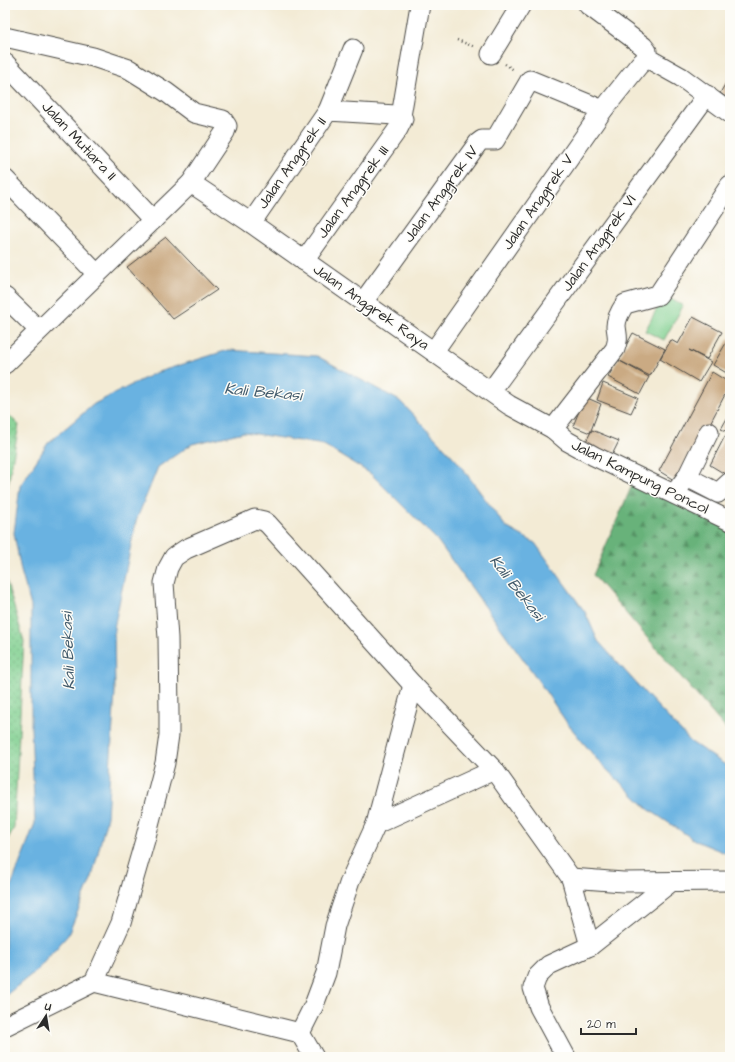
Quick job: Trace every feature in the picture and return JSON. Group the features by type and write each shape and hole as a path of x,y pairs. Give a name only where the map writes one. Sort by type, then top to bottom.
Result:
{"street":[{"path":"401,120 420,5"},
{"path":"490,54 521,5"},
{"path":"588,5 643,46 647,51 647,58 681,77 730,113"},
{"path":"5,36 94,57 129,69 166,92 194,113 223,120 227,126 225,132 191,183 38,330 5,364"},
{"path":"328,111 354,49"},
{"name":"Jalan Anggrek V","path":"434,350 603,110 647,58"},
{"name":"Jalan Mutiara II","path":"5,63 153,220"},
{"name":"Jalan Anggrek IV","path":"363,302 478,143 482,140 495,140 530,80 603,110"},
{"name":"Jalan Anggrek VI","path":"491,392 707,95"},
{"name":"Jalan Anggrek II","path":"252,222 328,111 396,115 401,120"},
{"name":"Jalan Anggrek III","path":"304,261 401,120"},
{"path":"5,179 97,274"},
{"name":"Jalan Anggrek Raya","path":"191,183 252,222 304,261 434,350 509,405 553,429"},
{"path":"553,429 615,349 618,340 616,324 620,312 625,304 658,295 730,185"},
{"path":"5,297 38,330"},
{"name":"Jalan Kampung Poncol","path":"553,429 567,441 594,456 730,522"},
{"path":"674,494 687,477 709,432"},
{"path":"687,477 724,488 712,513"},
{"path":"5,1026 94,982 121,923 165,763 169,714 168,638 164,583 168,568 174,557 186,549 255,519 264,520 413,685 494,770 571,878 590,946"},
{"path":"300,1033 314,1005 326,973 335,926 350,880 376,824 413,685"},
{"path":"376,824 494,770"},
{"path":"571,878 623,882 730,881"},
{"path":"566,1057 539,1007 532,988 537,977 549,965 590,946 671,882"},
{"path":"94,982 300,1033 314,1057"}],"green space":[{"path":"664,295 683,306 664,340 645,331"},
{"path":"5,411 19,425 5,502"},
{"path":"633,483 730,529 730,730 726,729 593,575"},
{"path":"5,576 24,641 14,828 5,844"}],"water":[{"name":"Kali Bekasi","path":"228,350 317,356 400,401 457,461 506,527 535,543 585,612 598,641 691,742 730,768 730,855 696,841 648,809 600,763 567,723 531,670 437,540 371,474 324,445 244,432 192,444 158,467 136,521 114,628 115,692 107,817 92,877 68,935 37,970 5,996 5,897 8,894 35,823 31,728 31,606 21,571 14,533 20,486 48,443 94,404 155,373"}],"building":[{"path":"730,76 730,100 720,93"},
{"path":"166,237 217,290 173,319 127,267"},
{"path":"693,317 722,332 707,359 689,350 711,362 699,382 660,359 671,340 678,344"},
{"path":"633,333 665,349 650,376 618,360"},
{"path":"729,338 730,339 730,375 713,365"},
{"path":"618,360 649,377 640,394 608,377"},
{"path":"712,372 730,383 730,385 679,483 659,471"},
{"path":"603,383 638,398 631,413 597,400"},
{"path":"585,397 601,404 590,433 573,426"},
{"path":"730,413 730,433 721,429"},
{"path":"592,430 619,441 611,457 584,445"},
{"path":"725,436 730,438 730,477 710,465"}]}
